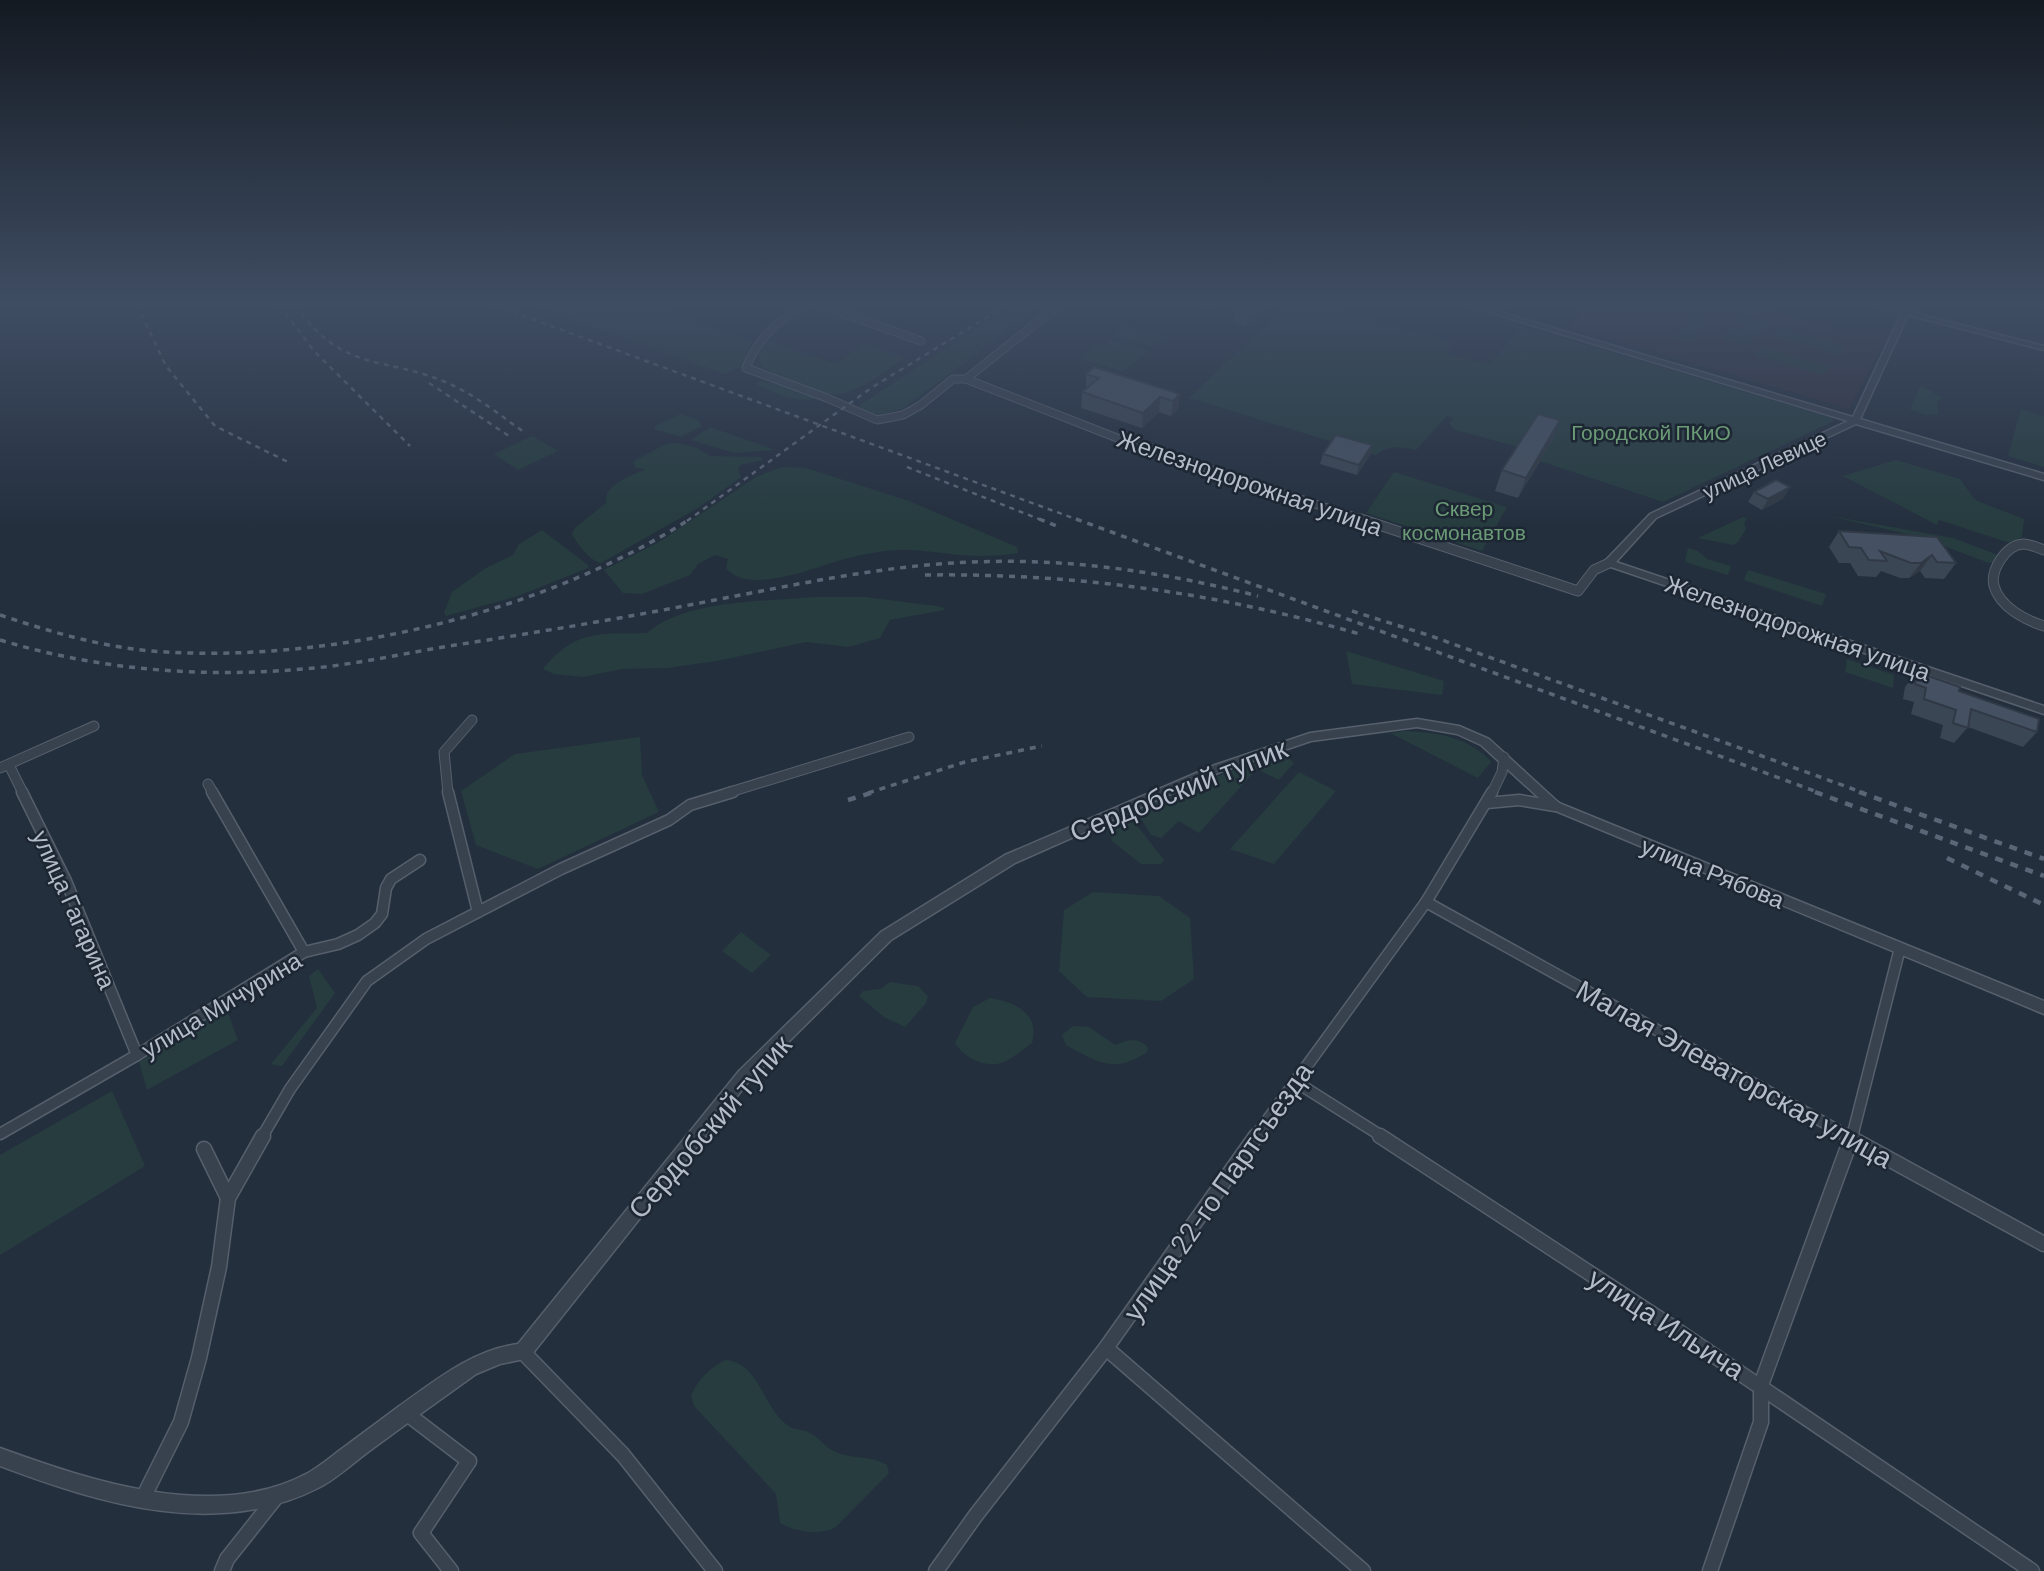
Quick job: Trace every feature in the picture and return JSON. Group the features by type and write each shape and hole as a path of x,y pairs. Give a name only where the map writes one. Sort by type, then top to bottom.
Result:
{"street":[{"path":"774,378 837,402 871,419 885,420 920,407 953,379 966,379"},
{"path":"1713,378 2044,477"},
{"name":"улица Левице","path":"1609,563 1653,516 1855,421 1877,378"},
{"name":"Железнодорожная улица","path":"966,379 1130,443 1578,591 1594,570 1609,563 2044,710"},
{"path":"2044,550 2025,544 2018,546 2001,558 1994,572 1994,585 2014,611 2044,626"},
{"path":"472,720 444,752 450,801 478,912"},
{"name":"улица Рябова","path":"1396,725 1417,723 1459,730 1485,742 1504,757 1555,806 2044,1008"},
{"name":"Сердобский тупик","path":"523,1352 744,1076 886,936 1010,859 1219,768 1310,737 1396,725"},
{"path":"4,766 94,726"},
{"path":"143,1498 181,1422 212,1307 228,1198 290,1089 367,981 426,939 561,869 669,820 690,805 909,737"},
{"name":"улица 22-го Партсъезда","path":"936,1571 976,1515 1106,1348 1426,902 1487,803 1502,772 1504,757"},
{"name":"улица Гагарина","path":"4,766 66,881 137,1055"},
{"path":"208,784 304,952"},
{"path":"1487,803 1519,800 1555,806"},
{"name":"улица Мичурина","path":"0,1134 137,1055 304,952 338,944 358,935 382,914 386,888 391,879 420,860"},
{"name":"Малая Элеваторская улица","path":"1426,902 1669,1035 1851,1140 2044,1244"},
{"path":"1710,1571 1761,1422 1761,1385 1851,1140 1900,948"},
{"name":"улица Ильича","path":"1296,1082 1761,1385 2032,1571"},
{"path":"204,1149 228,1198"},
{"path":"1106,1348 1363,1571"},
{"path":"0,1457 47,1475 168,1503 205,1506 244,1503 278,1495 314,1480 470,1368 499,1355 523,1352 622,1455 715,1571"},
{"path":"406,1413 469,1461 421,1533 451,1571"},
{"path":"222,1571 227,1559 278,1495"}],"shaded area":[{"path":"1745,378 1865,378 1849,409"}],"green space":[{"path":"874,378 849,392 835,394 821,393 786,379"},
{"path":"901,378 943,378 902,409 878,415 860,410 860,405"},
{"name":"Городской ПКиО","path":"1210,378 1698,378 1832,418 1834,421 1663,502 1540,461 1551,441 1521,448 1453,429 1450,424 1453,418 1447,416 1416,450 1394,447 1384,449 1376,455 1189,398"},
{"path":"761,381 818,398 802,400 787,397 757,385 756,383"},
{"path":"1921,385 1942,398 1937,402 1938,414 1925,415 1910,409"},
{"path":"2021,409 2044,416 2044,467 2008,456"},
{"path":"681,414 696,419 702,426 681,437 654,429 655,426"},
{"path":"710,427 775,450 734,453 691,440"},
{"path":"532,436 558,451 518,470 494,454"},
{"path":"677,443 697,448 710,456 761,457 763,460 740,465 738,469 741,477 698,508 601,563 584,552 572,534 575,528 606,503 606,496 614,486 646,469 636,468 633,463 636,460 666,444"},
{"path":"1896,460 1960,479 1975,500 2024,519 2022,537 2010,543 1939,520 1937,525 1843,476"},
{"path":"781,467 806,468 909,501 1017,547 1018,553 977,556 912,550 890,551 853,557 787,576 752,580 737,576 726,568 728,559 715,555 698,564 690,575 642,594 623,593 604,570 659,542 756,477"},
{"name":"Сквер космонавтов","path":"1394,472 1507,507 1482,551 1366,513"},
{"path":"1830,516 1953,538 1998,555 1993,563 1986,562 1923,538"},
{"path":"1743,517 1747,519 1744,523 1746,529 1733,545 1698,538"},
{"path":"542,530 588,565 588,568 518,596 446,616 444,613 452,592 486,568 513,555 519,544"},
{"path":"1688,548 1698,551 1707,559 1731,566 1728,575 1685,561"},
{"path":"1748,570 1826,594 1822,606 1744,580"},
{"path":"814,597 865,597 936,606 945,610 890,620 880,638 849,647 806,642 717,661 668,668 622,669 583,677 554,674 543,669 566,647 590,636 647,633 663,622 683,614 726,604"},
{"path":"1346,651 1444,681 1442,695 1352,684"},
{"path":"1847,659 1894,675 1893,688 1845,672"},
{"path":"1407,731 1453,738 1473,747 1491,762 1478,778 1390,733"},
{"path":"640,737 642,775 659,812 538,869 476,845 461,791 515,754"},
{"path":"1281,750 1294,763 1279,780 1257,769 1199,833 1179,821 1161,838 1151,835 1139,815 1140,809"},
{"path":"1299,772 1336,791 1274,864 1230,849"},
{"path":"1131,818 1164,860 1161,864 1141,864 1113,842 1105,827"},
{"path":"1093,892 1159,896 1190,918 1194,979 1161,1001 1087,997 1059,971 1064,910"},
{"path":"741,932 771,955 752,973 722,951"},
{"path":"318,969 335,993 282,1066 271,1064 317,1008 309,976"},
{"path":"890,982 918,986 928,996 926,1003 905,1027 884,1017 859,996 863,991 880,989"},
{"path":"990,998 1008,1002 1023,1011 1029,1017 1034,1033 1032,1043 997,1064 976,1061 955,1043 973,1007"},
{"path":"226,1008 238,1040 147,1090 139,1062"},
{"path":"1073,1026 1089,1027 1115,1045 1128,1041 1140,1042 1148,1047 1147,1052 1125,1063 1097,1061 1066,1045 1062,1035"},
{"path":"112,1091 145,1166 0,1255 0,1155"},
{"path":"726,1360 737,1363 754,1377 779,1417 789,1427 812,1434 830,1449 841,1454 887,1465 889,1473 836,1527 808,1532 780,1523 776,1494 694,1406 691,1395 698,1384 710,1370"}],"building":[{"path":"1099,378 1130,378 1180,394 1173,401 1160,397 1143,413 1082,392"},
{"path":"1538,414 1560,420 1526,478 1502,470"},
{"path":"1336,435 1372,445 1359,465 1323,454"},
{"path":"1776,480 1790,487 1768,499 1754,492"},
{"path":"1839,531 1937,537 1956,563 1937,562 1932,555 1921,563 1911,563 1880,551 1887,561 1869,560 1861,548 1849,547"},
{"path":"1917,672 1960,687 1959,691 2039,719 2037,732 1971,709 1968,728 1953,723 1956,710 1924,699 1926,688 1915,684"}],"railway":[{"path":"176,378 215,426 288,462"},
{"path":"342,378 410,446"},
{"path":"434,378 462,390 524,432"},
{"path":"693,378 820,425"},
{"path":"820,425 887,378"},
{"path":"429,383 512,438"},
{"path":"689,520 820,425"},
{"path":"820,425 1081,521"},
{"path":"907,467 1044,521"},
{"path":"1039,519 1044,521"},
{"path":"1076,519 1820,793"},
{"path":"0,615 82,639 144,650 232,653 300,649 369,639 506,605 633,552 689,520"},
{"path":"1044,521 1059,527"},
{"path":"0,640 75,658 150,669 188,672 304,669 585,624 846,576 973,562 1045,562 1117,568 1258,596"},
{"path":"925,575 1036,578 1146,588 1255,608 1363,635"},
{"path":"1352,611 1431,636 1864,793"},
{"path":"868,793 965,762 1042,746"},
{"path":"848,800 874,792"},
{"path":"1815,792 2044,876"},
{"path":"1859,792 2044,859"},
{"path":"1947,858 2044,905"}]}
